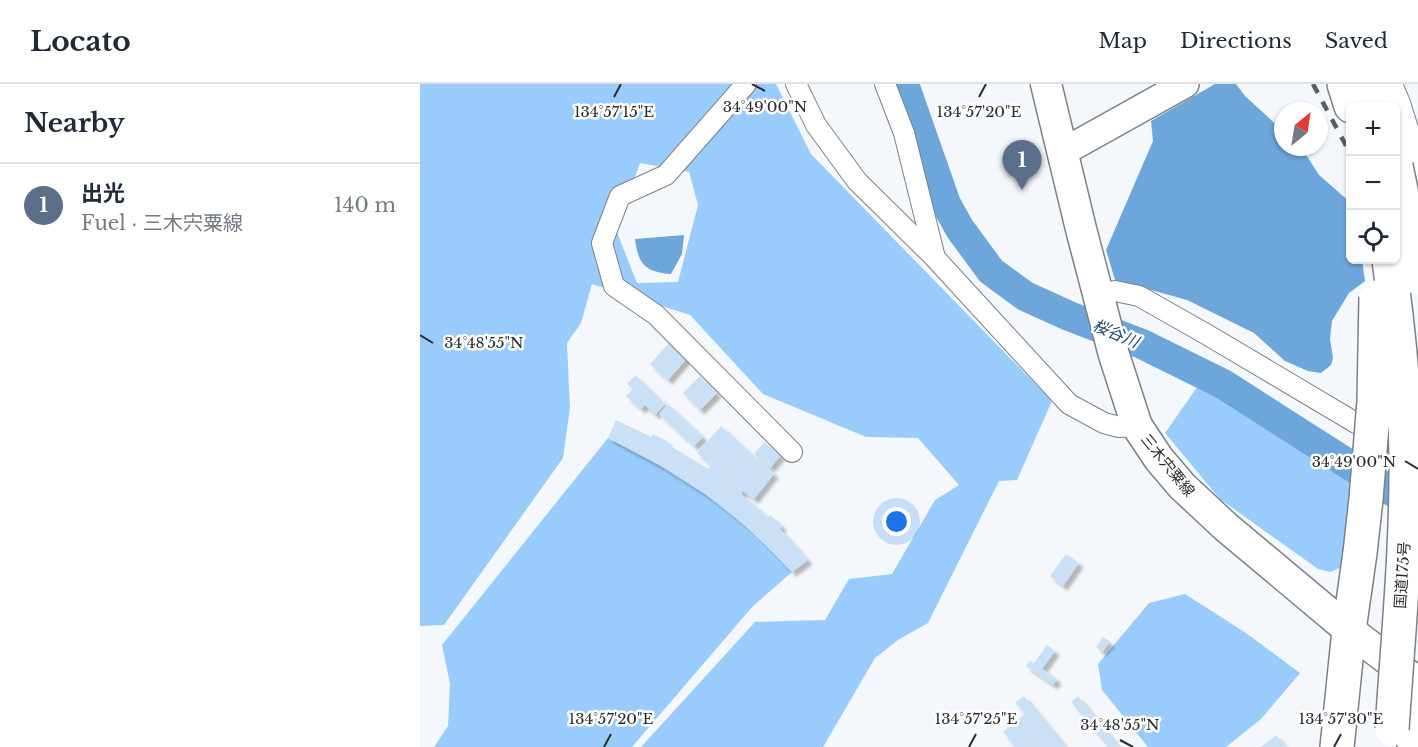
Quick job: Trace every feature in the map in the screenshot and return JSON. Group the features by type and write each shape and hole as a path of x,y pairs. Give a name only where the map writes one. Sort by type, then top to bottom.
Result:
{"highway":[{"path":"1344,84 1350,102"},
{"path":"1374,84 1378,102"},
{"path":"1374,84 1382,102"},
{"path":"1400,150 1418,201"},
{"path":"1400,187 1418,278"},
{"path":"1337,747 1366,499 1374,401 1377,287 1374,264"},
{"name":"国道175号","path":"1389,264 1404,382 1406,457 1403,738"},
{"name":"国道175号","path":"1403,738 1418,691"}],"main road":[{"name":"三木宍粟線","path":"1046,84 1114,355 1137,426 1159,459 1182,486 1226,527 1349,630 1418,683"}],"street":[{"path":"746,84 666,175 620,196 602,243 614,286 656,315 792,452"},
{"path":"796,84 816,125 857,181 935,258 1069,404 1104,423 1119,427 1137,426"},
{"path":"885,84 904,133 935,258"},
{"path":"1063,152 1185,84"},
{"path":"1392,84 1418,162"},
{"path":"1100,300 1115,291 1139,296 1356,423 1418,455"}],"shaded area":[{"path":"420,84 776,84 811,154 1052,401 1017,480 999,481 928,623 898,640 875,658 823,747 641,747 755,622 825,620 849,579 892,574 935,500 959,485 918,438 866,437 763,394 690,315 592,284 581,323 567,343 570,408 563,458 444,625 420,626","holes":["640,163 689,172 698,205 678,282 637,283 616,230"]},
{"path":"1215,84 1236,84 1245,96 1274,123 1274,156 1307,156 1319,175 1346,199 1346,264 1363,264 1365,281 1349,293 1332,321 1330,339 1333,358 1331,365 1321,373 1308,371 1285,361 1254,333 1187,300 1115,280 1106,250 1153,141 1151,121"},
{"path":"684,235 682,254 671,274 654,271 644,265 638,254 635,239"},
{"path":"1200,383 1267,420 1357,481 1342,567 1330,572 1318,569 1220,499 1165,433"},
{"path":"608,438 660,465 697,488 742,523 792,572 753,606 632,747 434,747 448,726 450,684 442,645"},
{"path":"1185,594 1246,633 1300,673 1261,719 1226,747 1148,747 1102,690 1098,664 1149,603"}],"building":[{"path":"669,343 687,358 668,380 650,364"},
{"path":"635,375 665,404 655,415 645,405 641,409 626,396 633,389 627,384"},
{"path":"700,376 717,393 700,410 683,393"},
{"path":"668,404 703,437 694,446 659,414"},
{"path":"616,420 651,437 653,434 708,469 711,465 697,453 721,426 774,474 754,499 743,491 741,494 782,526 780,529 808,560 792,572 750,529 708,496 661,466 608,438"},
{"path":"764,442 781,455 770,468 754,454"},
{"path":"1066,554 1079,563 1063,586 1050,576"},
{"path":"1103,637 1110,642 1102,652 1096,647"},
{"path":"1047,645 1055,651 1042,669 1057,679 1053,685 1026,666 1030,661 1034,663"},
{"path":"1024,696 1066,747 1015,747 1003,732 1025,714 1015,703"},
{"path":"1078,696 1119,747 1108,747 1071,702"},
{"path":"1276,735 1286,747 1261,747"}],"waterway":[{"name":"桜谷川","path":"904,84 946,204 960,229 991,271 1025,296 1069,316 1142,344 1223,384 1384,487 1418,505"}],"railway":[{"path":"1313,84 1346,146"},
{"path":"1400,242 1418,276"}],"place":[{"name":"出光","path":"1022,190"}]}
